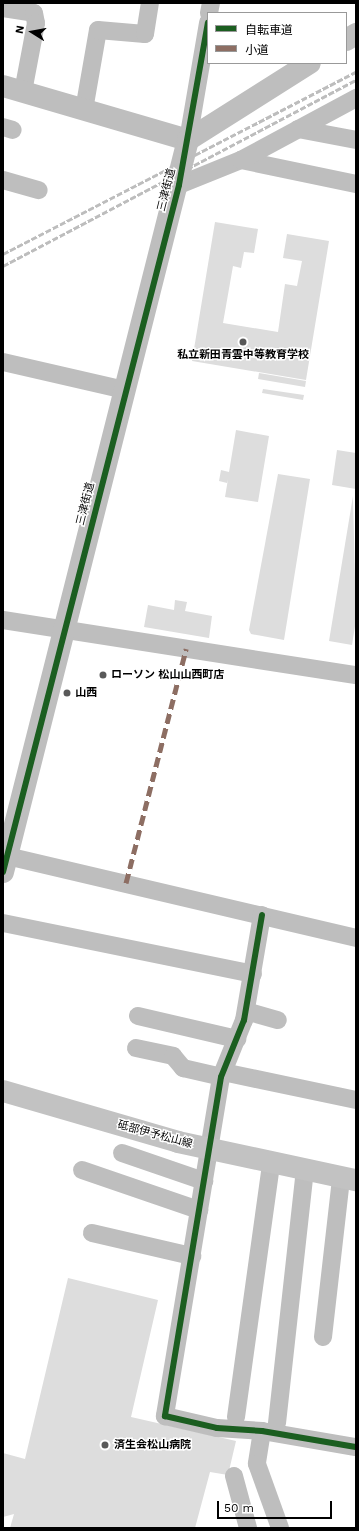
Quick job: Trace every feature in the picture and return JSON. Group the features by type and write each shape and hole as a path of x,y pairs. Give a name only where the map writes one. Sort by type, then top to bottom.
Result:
{"main road":[{"name":"砥部伊予松山線","path":"3,1091 210,1150 271,1164 349,1179"}],"street":[{"path":"84,110 98,30 145,34 150,3"},
{"path":"3,8 32,8 36,23 13,89 188,140 308,64"},
{"path":"188,140 207,29"},
{"path":"347,39 356,34"},
{"path":"179,185 241,160 356,98"},
{"path":"298,129 356,140"},
{"name":"三津街道","path":"5,864 125,390 179,185 188,140"},
{"path":"241,160 356,184"},
{"path":"3,180 38,190"},
{"path":"3,362 125,390"},
{"path":"3,620 356,675"},
{"path":"5,864 262,915 356,938"},
{"path":"262,915 246,1011 237,1039 222,1075 165,1416 216,1428 274,1425 356,1446"},
{"path":"3,923 253,974"},
{"path":"246,1011 278,1020"},
{"path":"138,1016 237,1039"},
{"path":"136,1048 173,1056 183,1068 349,1093"},
{"path":"122,1153 204,1181"},
{"path":"236,1417 271,1164"},
{"path":"82,1170 199,1210"},
{"path":"280,1528 257,1464 274,1425 306,1171"},
{"path":"323,1337 349,1179"},
{"path":"92,1231 138,1236 192,1256"},
{"path":"234,1476 248,1528"}],"building":[{"path":"215,222 258,229 254,253 244,252 241,268 233,266 223,323 278,332 285,284 297,286 302,261 283,258 287,234 329,241 306,380 192,361"},
{"path":"259,373 306,381 305,387 258,379"},
{"path":"263,389 304,395 303,400 262,393"},
{"path":"236,430 269,436 258,502 225,497 228,479 227,483 219,481 221,470 229,472"},
{"path":"337,450 356,453 356,489 332,485"},
{"path":"278,474 310,479 284,640 251,634 249,630"},
{"path":"353,496 356,620 352,645 329,641"},
{"path":"175,600 187,602 185,611 212,616 209,638 144,627 148,605 174,610"},
{"path":"68,1278 158,1300 131,1417 236,1441 228,1475 210,1472 195,1528 10,1528 14,1514 3,1517 3,1453 25,1459"}],"railway":[{"path":"3,254 356,72"},
{"path":"3,266 356,80"}],"marked path":[{"path":"126,883 186,649"}],"cycle path":[{"path":"3,872 179,185 207,29"},
{"path":"262,915 244,1020 221,1077 165,1416 217,1428 262,1431 356,1447"}],"place":[{"name":"私立新田青雲中等教育学校","path":"243,342"},
{"name":"ローソン 松山山西町店","path":"103,675"},
{"name":"山西","path":"67,693"},
{"name":"済生会松山病院","path":"105,1445"}]}
